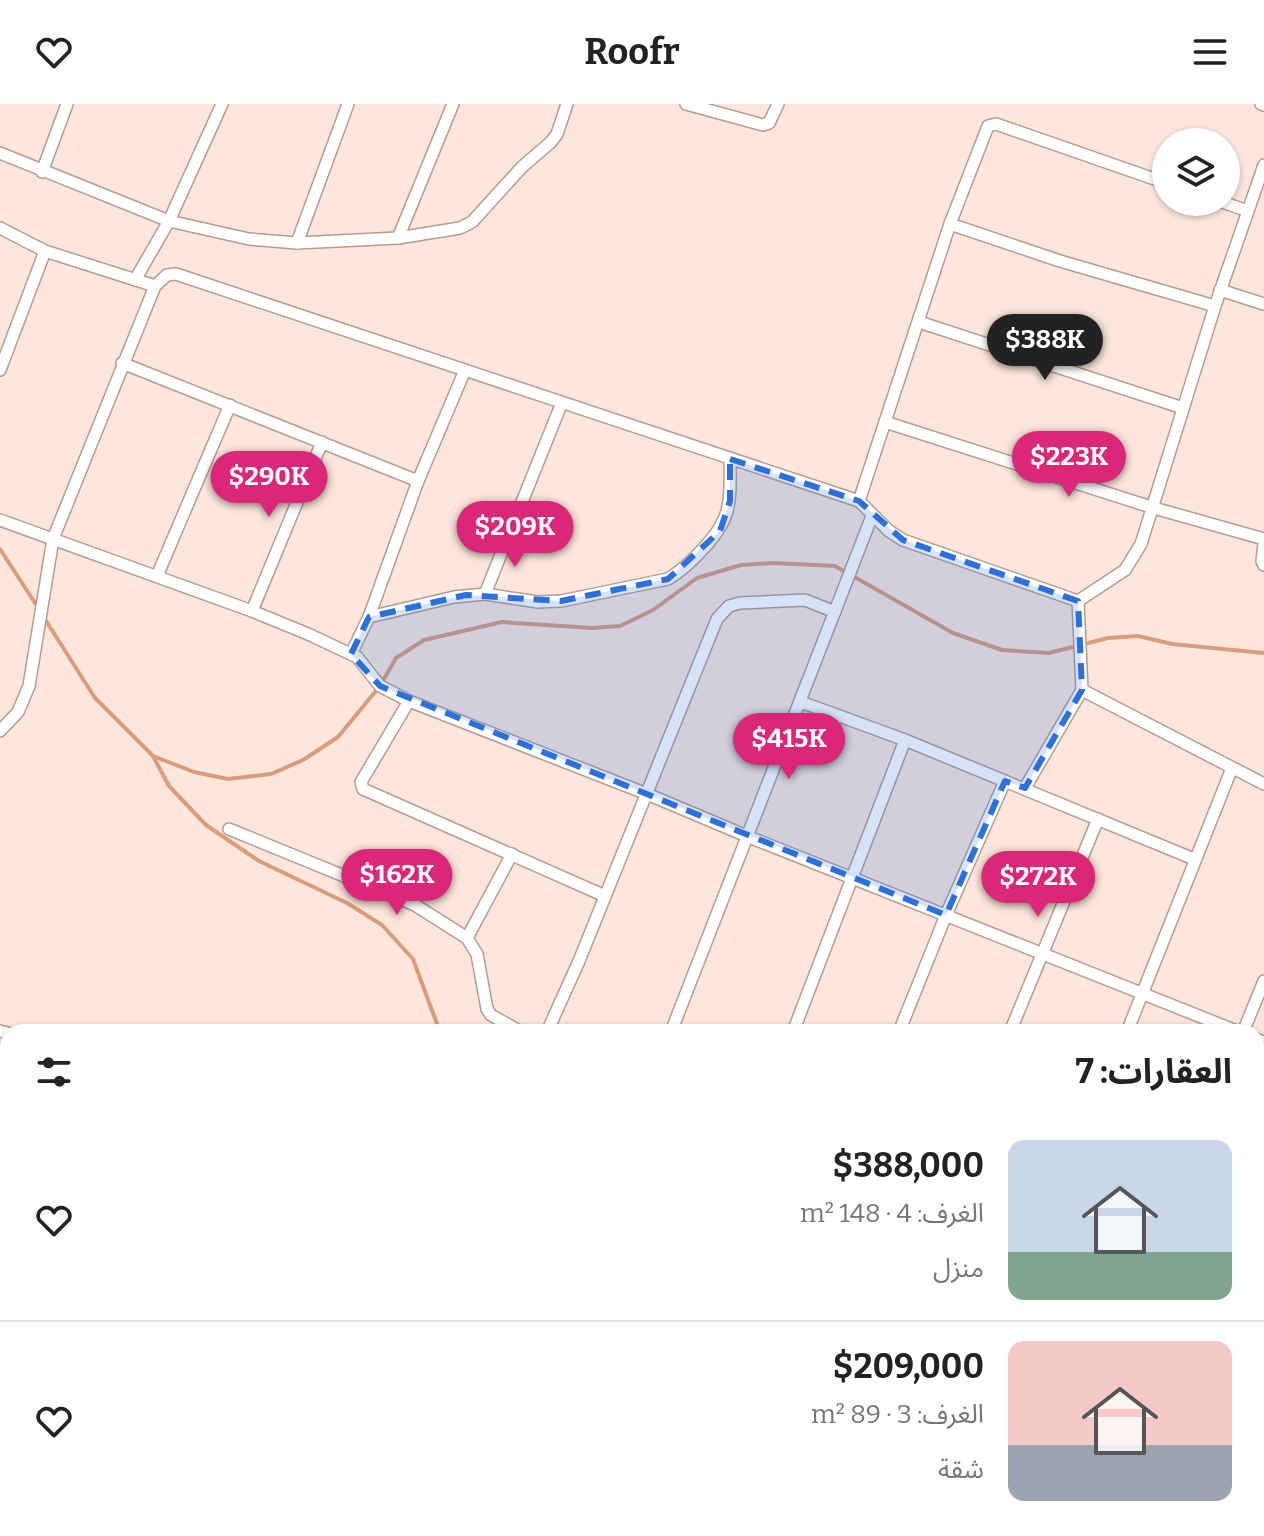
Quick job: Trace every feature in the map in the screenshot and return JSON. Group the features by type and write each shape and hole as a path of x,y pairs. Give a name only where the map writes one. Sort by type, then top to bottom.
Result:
{"street":[{"path":"42,172 67,104"},
{"path":"135,280 169,221 222,104"},
{"path":"297,243 348,104"},
{"path":"398,238 453,104"},
{"path":"0,153 169,221 249,239 297,243 398,238 460,228 472,222 522,167 551,142 557,134 567,104"},
{"path":"686,104 763,125 769,123 778,104"},
{"path":"859,501 950,224 986,129 996,124 1152,178"},
{"path":"1078,601 1125,570 1134,560 1154,508 1220,290 1248,211 1260,189 1264,165"},
{"path":"1240,208 1248,211"},
{"path":"950,224 1060,261 1215,306"},
{"path":"0,228 45,251 155,286"},
{"path":"0,370 45,251"},
{"path":"0,731 18,712 29,686 53,539 155,286 167,275 176,274 561,405 859,501 872,516 903,540 1078,601"},
{"path":"1220,290 1264,304"},
{"path":"919,322 1183,408"},
{"path":"122,363 418,481"},
{"path":"351,654 369,617 418,481 465,370"},
{"path":"157,576 230,405"},
{"path":"485,594 561,405"},
{"path":"885,422 1264,542 1264,565"},
{"path":"252,611 322,442"},
{"path":"369,617 466,595 485,594 538,602 561,601 668,579 682,571 720,531 730,501 730,459"},
{"path":"674,1024 872,516"},
{"path":"0,520 252,611 351,654 364,664 380,686 409,701 1221,1024"},
{"path":"551,1024 717,619 723,611 740,603 799,600 835,612"},
{"path":"1025,788 1082,690 1078,601"},
{"path":"1082,690 1264,784"},
{"path":"409,701 361,782 361,787 605,896"},
{"path":"801,702 905,740 1194,859"},
{"path":"796,1024 905,740"},
{"path":"1130,1024 1232,768"},
{"path":"902,1024 1005,781"},
{"path":"1013,1024 1098,819"},
{"path":"229,829 415,905 467,938 477,954 487,1009 507,1024"},
{"path":"467,938 512,854"},
{"path":"1245,1024 1264,981"}],"highlighted area":[{"path":"730,459 859,501 903,540 1078,601 1082,690 1025,788 1005,781 946,915 380,686 351,654 369,617 466,595 561,601 668,579 720,531 730,501"}],"waterway":[{"path":"0,549 39,609"},
{"path":"153,756 194,772 228,779 271,774 303,760 338,737 380,686 396,658 424,640 502,622 592,628 620,626 653,610 697,578 741,565 835,566 953,633 1002,650 1049,653 1108,638 1138,636 1172,644 1264,653"},
{"path":"43,616 95,698 153,756 169,786 206,825 259,861 347,903 382,925 413,959 437,1024"}]}
